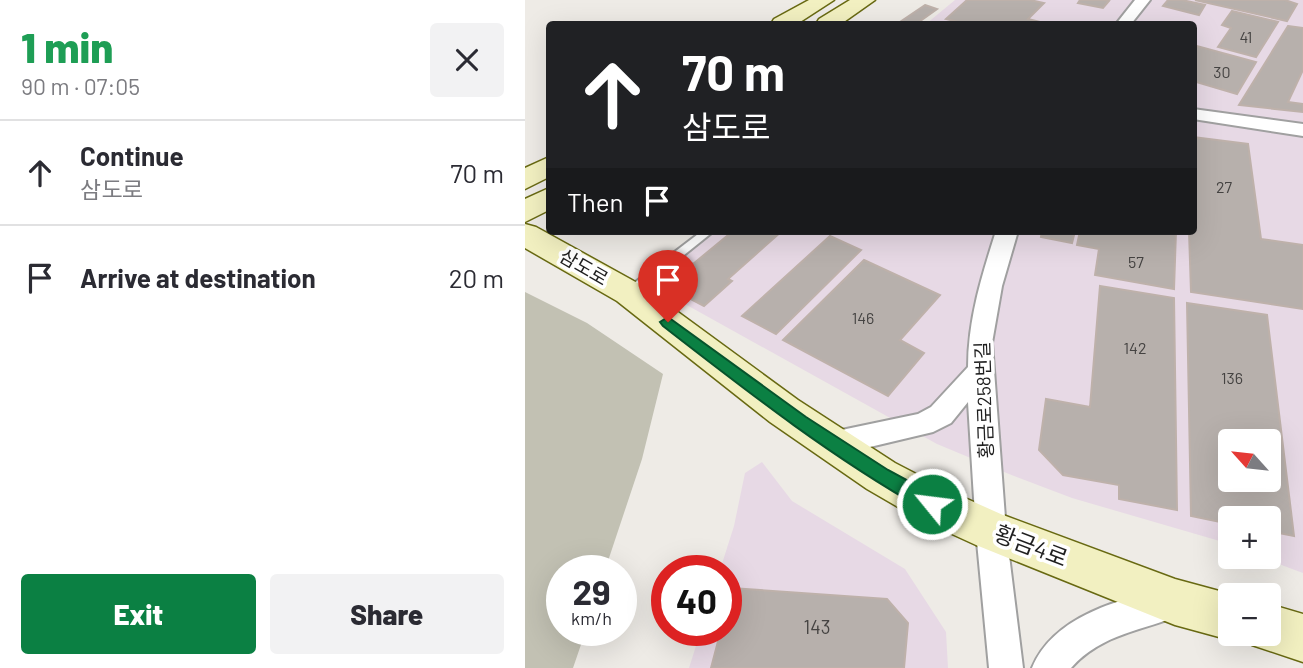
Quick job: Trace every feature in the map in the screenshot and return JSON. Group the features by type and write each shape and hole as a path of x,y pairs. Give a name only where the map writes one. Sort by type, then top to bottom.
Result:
{"street":[{"path":"787,21 824,0"},
{"path":"832,21 865,0"},
{"path":"1126,21 1143,0"},
{"path":"1197,115 1303,130"},
{"path":"525,180 546,167"},
{"path":"525,212 546,199"},
{"name":"삼도로","path":"525,234 629,293 708,352"},
{"name":"황금로258번길","path":"1006,235 984,316 981,370 991,531 1006,668"},
{"name":"황금4로","path":"708,352 832,444 932,504 991,531 1175,602 1218,614"},
{"path":"832,444 923,424 940,415 981,370"},
{"path":"1049,668 1073,640 1095,626 1175,602"},
{"path":"1281,632 1303,638"}],"lane":[{"path":"629,293 704,235"}],"shaded area":[{"path":"955,0 1303,0 1303,573 1281,565 1281,506 1218,506 1218,541 1072,498 937,444 649,284 712,235 1197,235 1197,21 930,21"},
{"path":"525,292 587,323 663,374 642,459 610,555 546,555 546,646 581,646 573,668 525,668"},
{"path":"762,462 792,501 905,569 946,632 948,668 689,668 696,646 742,646 742,555 725,555 745,473"}],"building":[{"path":"967,0 1030,0 1044,3 1028,19 1036,21 946,19"},
{"path":"1080,0 1109,1 1103,8 1078,3"},
{"path":"1168,0 1205,5 1199,15 1163,6"},
{"path":"1195,0 1285,0 1297,4 1287,21"},
{"path":"925,5 937,9 920,21 901,21"},
{"path":"1232,11 1278,22 1256,57 1218,47 1231,28 1222,25"},
{"path":"1288,26 1303,28 1303,70 1288,102 1303,104 1303,112 1239,105"},
{"path":"1197,46 1256,62 1237,94 1197,82"},
{"path":"1197,138 1248,144 1261,239 1303,245 1303,309 1191,292 1189,235 1197,235"},
{"path":"728,235 778,235 728,279 732,281 704,306 662,284 661,279 685,260 693,264"},
{"path":"1041,235 1074,235 1072,243"},
{"path":"1079,235 1176,235 1174,289 1095,275 1099,249 1077,245"},
{"path":"830,236 861,250 776,334 742,316"},
{"path":"864,260 940,295 900,340 924,353 888,396 783,340"},
{"path":"1100,286 1174,298 1177,510 1119,499 1119,485 1063,475 1039,450 1046,399 1090,407"},
{"path":"1187,303 1267,315 1281,429 1218,429 1218,492 1281,492 1281,430 1294,536 1281,533 1281,506 1218,506 1218,522 1191,516"},
{"path":"742,589 887,599 908,623 904,668 711,668 717,646 742,646"}],"route":[{"path":"668,322 784,411 881,476 932,504"}]}
